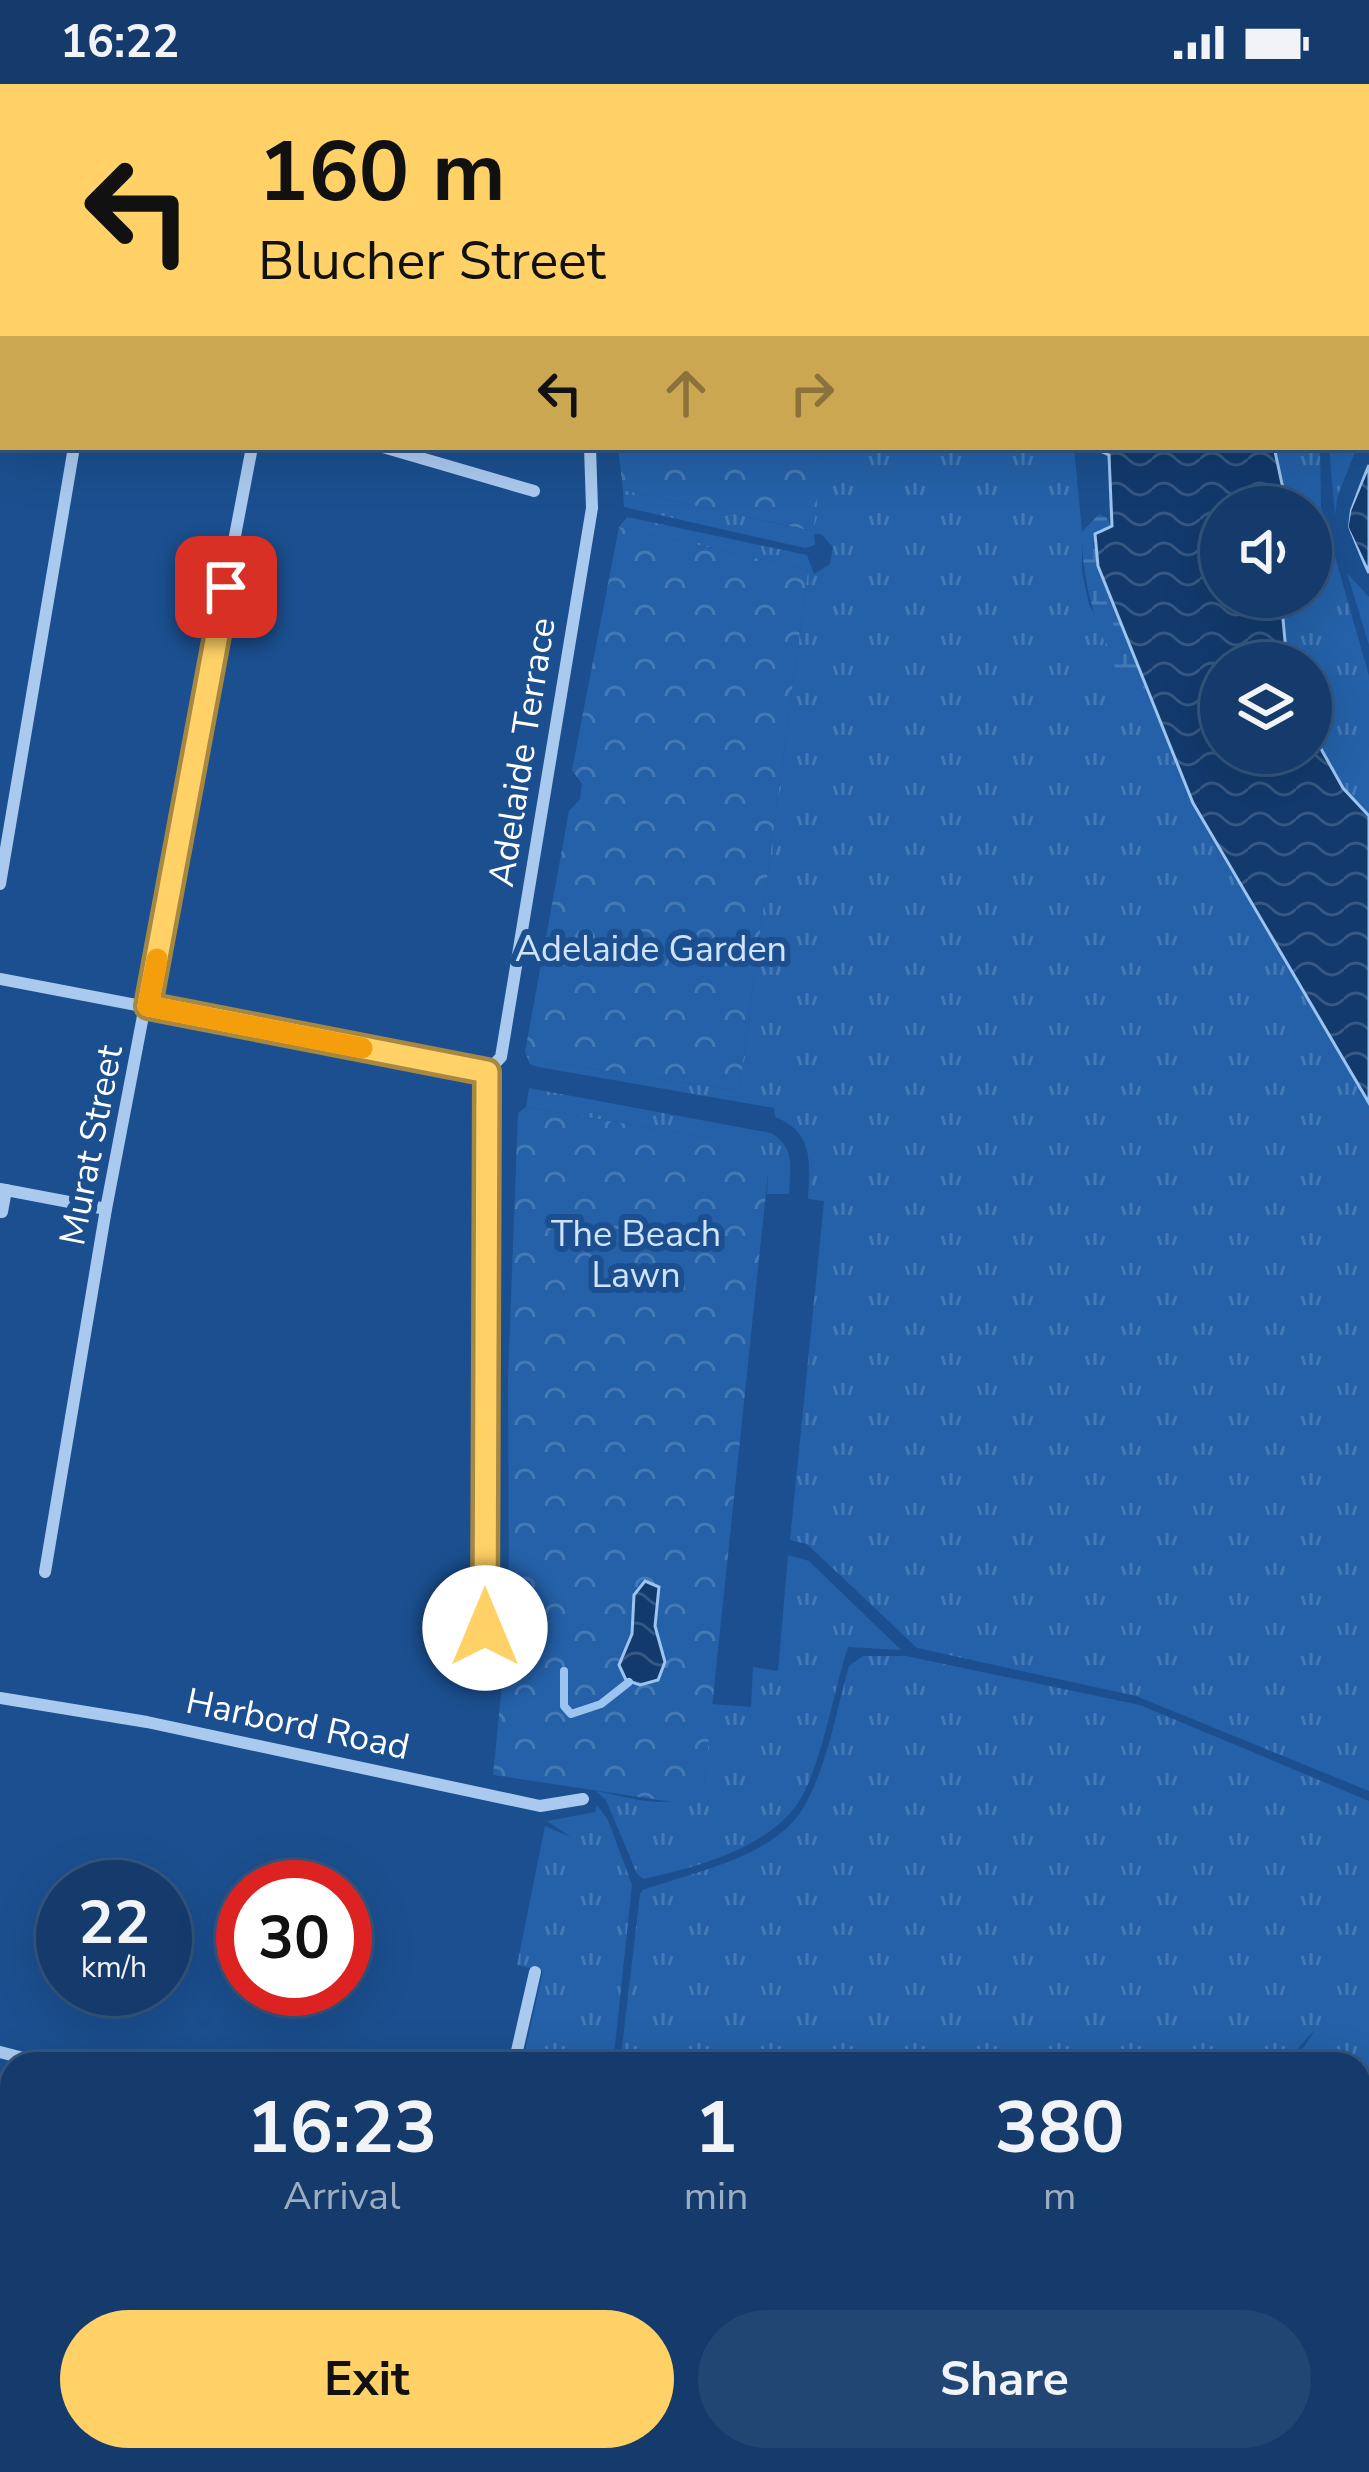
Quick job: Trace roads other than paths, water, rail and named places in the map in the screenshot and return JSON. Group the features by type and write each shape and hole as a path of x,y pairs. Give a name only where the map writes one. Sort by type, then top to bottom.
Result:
{"street":[{"path":"0,884 73,450"},
{"name":"Murat Street","path":"45,1572 106,1209 252,450"},
{"path":"400,450 534,491"},
{"name":"Adelaide Terrace","path":"487,1072 501,1057 592,508 590,450"},
{"path":"0,980 487,1072 485,1628"},
{"path":"2,1212 3,1190 106,1209"},
{"name":"Harbord Road","path":"0,1698 147,1722 541,1806 583,1799"},
{"path":"517,2052 536,1972"}],"water":[{"path":"1098,450 1275,450 1282,486 1200,486 1200,618 1283,618 1285,642 1200,642 1200,774 1332,774 1332,768 1369,816 1369,1103 1193,803 1098,566 1095,534 1112,526 1109,455"},
{"path":"1369,465 1369,573 1347,527"},
{"path":"645,1581 659,1587 655,1626 665,1662 658,1680 640,1685 626,1680 619,1665 632,1634 634,1595"}],"waterway":[{"path":"564,1671 564,1706 571,1714 601,1704 629,1682"}],"park label":[{"name":"Adelaide Garden","path":"651,948"},
{"name":"The Beach Lawn","path":"636,1254"}]}
